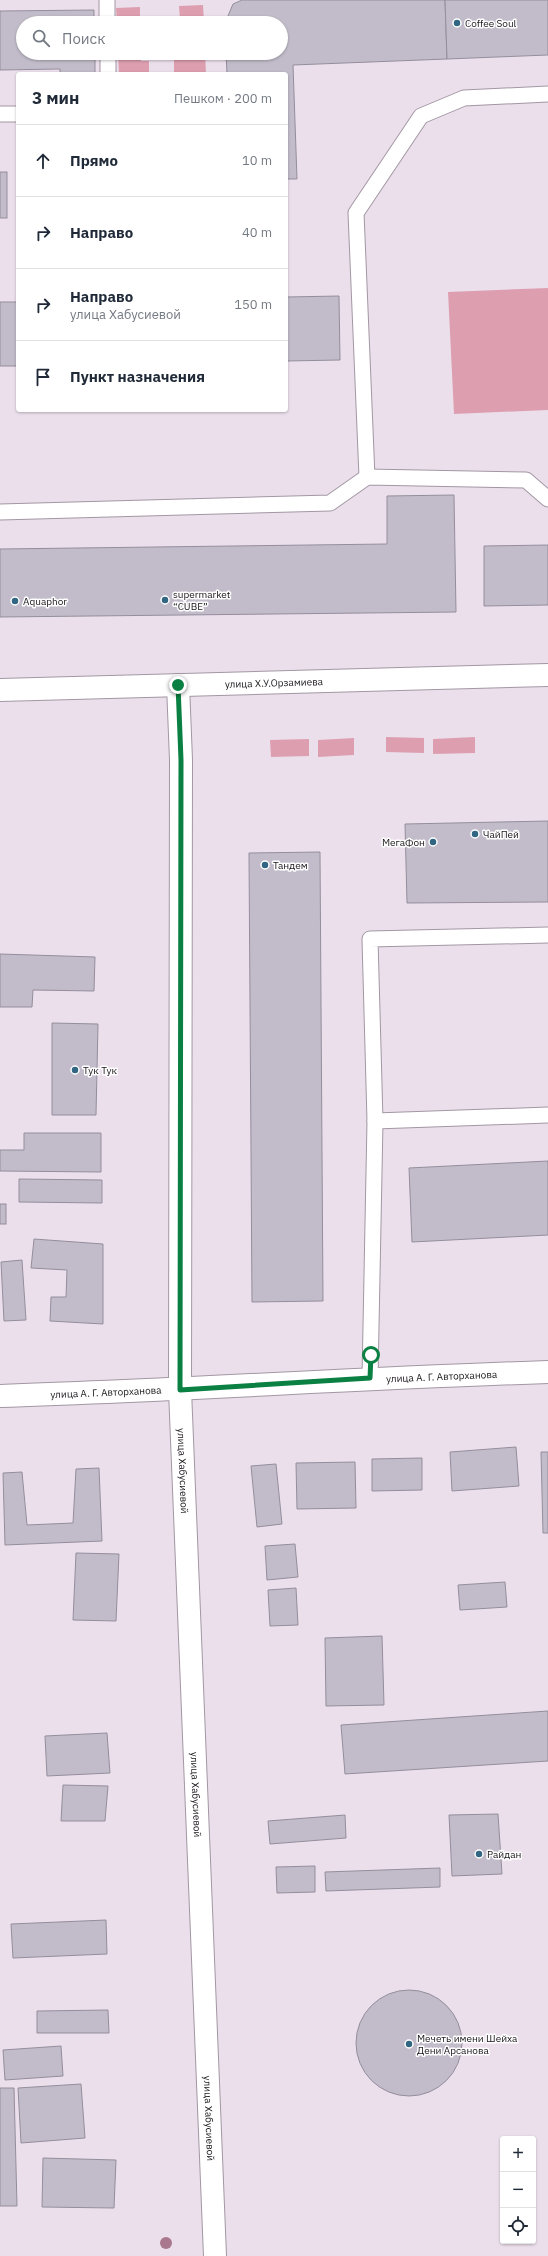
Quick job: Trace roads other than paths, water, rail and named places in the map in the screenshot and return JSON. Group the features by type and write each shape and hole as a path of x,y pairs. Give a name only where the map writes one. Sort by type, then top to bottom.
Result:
{"street":[{"name":"улица Х.У.Орзамиева","path":"0,690 548,675"},
{"name":"улица Хабусиевой","path":"178,685 181,760 180,1390 215,2256"},
{"name":"улица А. Г. Авторханова","path":"0,1396 180,1390 370,1378 548,1372"}],"lane":[{"path":"107,0 107,16"},
{"path":"108,60 108,72"},
{"path":"367,477 356,213 421,116 464,98 548,94"},
{"path":"0,114 16,114"},
{"path":"0,512 330,503 367,477 526,480 548,499"},
{"path":"370,1378 374,1121 370,938 548,935"},
{"path":"374,1121 548,1115"}],"place":[{"name":"Coffee Soul","path":"457,23"},
{"name":"supermarket “CUBE”","path":"165,600"},
{"name":"Aquaphor","path":"15,601"},
{"name":"ЧайПей","path":"475,834"},
{"name":"МегаФон","path":"433,842"},
{"name":"Тандем","path":"265,865"},
{"name":"Тук Тук","path":"75,1070"},
{"name":"Райдан","path":"479,1854"},
{"name":"Мечеть имени Шейха Дени Арсанова","path":"409,2044"}]}
